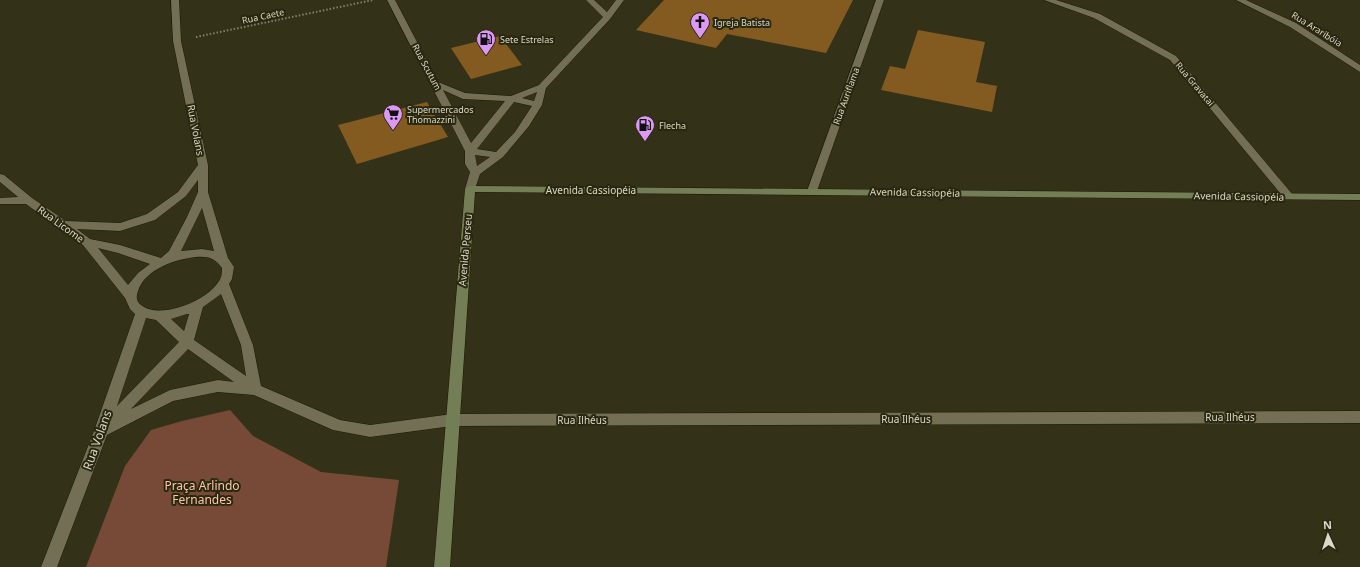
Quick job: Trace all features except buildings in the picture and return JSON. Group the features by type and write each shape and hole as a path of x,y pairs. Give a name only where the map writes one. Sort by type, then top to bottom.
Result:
{"street":[{"name":"Rua Volans","path":"175,0 178,40 203,165 203,192 222,258 227,266 227,275 223,285"},
{"name":"Rua Scutum","path":"391,0 470,151"},
{"path":"590,0 607,17"},
{"path":"542,87 537,104 520,130 499,155 475,172 470,164 470,151 512,100 542,87 607,17 620,0"},
{"name":"Rua Auriflama","path":"812,191 880,0"},
{"name":"Rua Gravatai","path":"1048,0 1097,16 1173,58 1289,196"},
{"name":"Rua Araribóia","path":"1240,0 1293,25 1360,69"},
{"path":"436,84 463,96 512,100 537,104"},
{"path":"470,151 499,155"},
{"path":"64,225 120,227 151,218 182,194 203,165"},
{"name":"Avenida Perseu","path":"442,567 470,189 475,172"},
{"name":"Rua Licome","path":"0,177 28,200 87,242 130,297 133,306 142,312"},
{"name":"Avenida Cassiopéia","path":"470,189 1360,197"},
{"path":"165,261 194,217 203,192"},
{"path":"0,201 28,200"},
{"path":"87,242 165,261"},
{"path":"130,297 133,288 139,279 148,270 165,261 198,252 212,254 222,258"},
{"path":"142,312 160,316 179,313 197,306 207,300 223,285 247,345 255,389"},
{"path":"101,431 187,342 197,306"},
{"name":"Rua Volans","path":"49,567 101,431 142,312"},
{"path":"160,316 187,342 255,389 338,426 370,430 452,420"},
{"path":"101,431 170,396 218,386 255,389"},
{"name":"Rua Ilhéus","path":"452,420 1360,416"}],"path":[{"name":"Rua Caete","path":"178,40 375,0"}],"green space":[{"name":"Praça Arlindo Fernandes","path":"230,410 253,436 321,472 399,480 386,567 86,567 125,466 151,430"}],"place":[{"name":"Igreja Batista","path":"700,39"},
{"name":"Sete Estrelas","path":"486,56"},
{"name":"Supermercados Thomazzini","path":"393,131"},
{"name":"Flecha","path":"645,142"}]}
